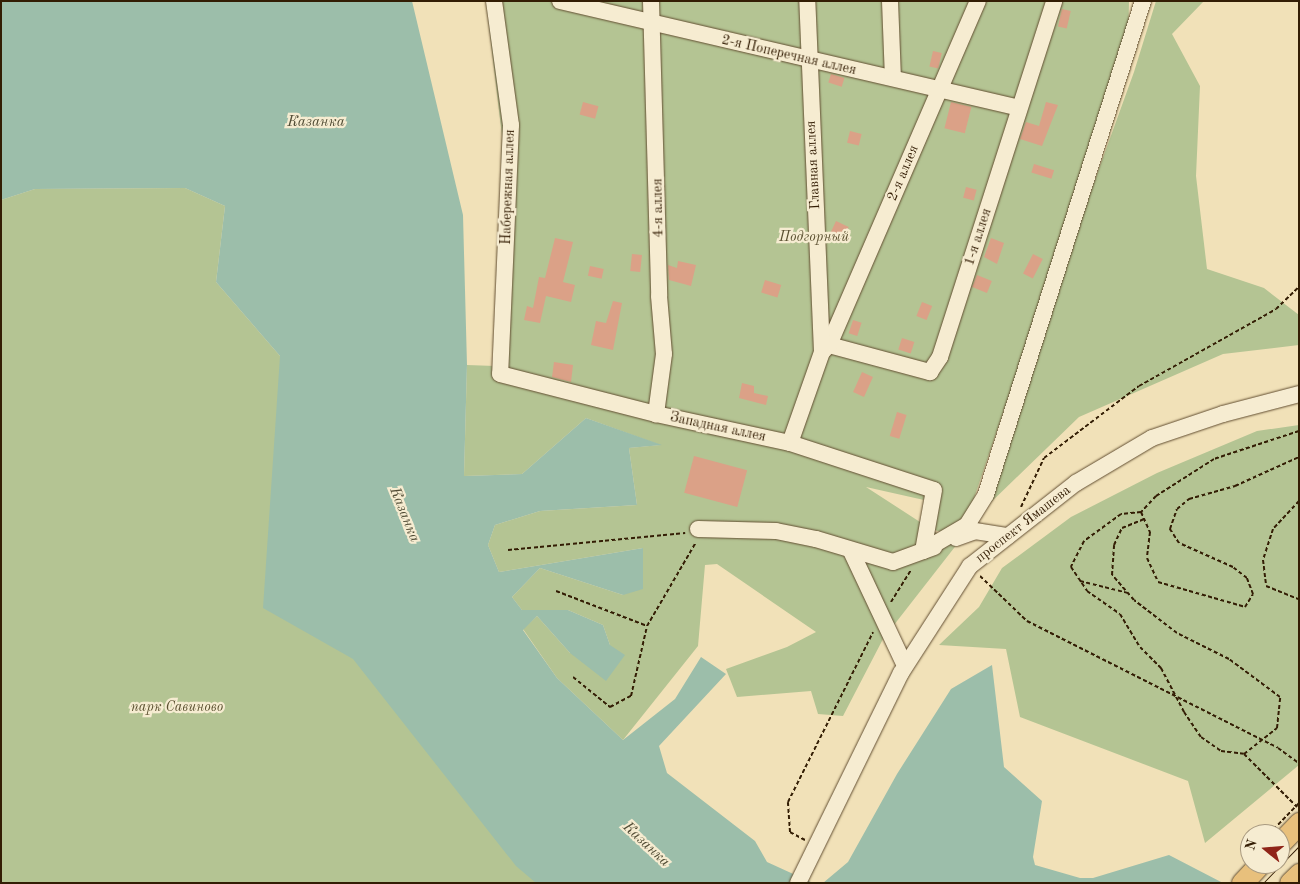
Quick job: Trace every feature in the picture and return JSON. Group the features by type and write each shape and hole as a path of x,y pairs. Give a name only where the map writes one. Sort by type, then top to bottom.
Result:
{"main road":[{"path":"1290,833 1299,824"},
{"path":"1290,883 1299,874"}],"lane":[{"name":"Набережная аллея","path":"494,1 511,125 500,374"},
{"name":"2-я Поперечная аллея","path":"560,1 651,24 940,88 1019,108"},
{"name":"4-я аллея","path":"651,1 659,296 664,354 656,414"},
{"name":"Главная аллея","path":"790,443 826,348 808,59 807,1"},
{"path":"890,1 893,78"},
{"name":"2-я аллея","path":"826,348 978,1"},
{"name":"1-я аллея","path":"826,348 930,372 940,357 1054,1"},
{"path":"923,551 967,525 986,494 1143,1"},
{"name":"Западная аллея","path":"500,374 656,414 790,443 934,490 923,551"},
{"name":"проспект Ямашева","path":"798,883 905,666 970,566 1076,483 1152,438 1223,414 1299,394"},
{"path":"696,534 776,531 816,539 893,562 975,531 1008,536"},
{"path":"852,551 905,666"}],"path":[{"path":"1020,510 1044,458 1140,386 1276,310 1299,286"},
{"path":"1299,430 1214,459 1156,496 1141,512 1121,514 1084,542 1071,567 1087,592 1120,614 1140,647 1161,668 1201,737 1221,751 1244,754 1299,809"},
{"path":"1141,512 1150,532 1146,558 1158,582 1245,607 1253,594 1247,578 1234,567 1180,543 1170,530 1177,509 1188,499 1270,473 1299,457"},
{"path":"1299,501 1273,529 1264,560 1266,586 1299,598"},
{"path":"1144,519 1122,528 1114,544 1112,575 1128,594 1177,633 1229,659 1280,697 1277,728 1244,754"},
{"path":"508,550 696,534"},
{"path":"573,677 610,707 630,696 647,626 696,534"},
{"path":"889,606 923,551"},
{"path":"970,566 1027,621 1262,739 1299,763"},
{"path":"1080,580 1128,594"},
{"path":"556,591 647,626"},
{"path":"790,832 788,802 875,628"},
{"path":"1279,824 1299,803"}],"green space":[{"name":"Подгорный","path":"486,1 1129,1 1128,46 971,507 955,536 931,529 945,539 956,540 983,489 1134,72 1156,1 1204,1 1172,34 1200,86 1196,176 1207,269 1264,288 1299,315 1299,345 1223,354 1079,417 986,507 883,639 843,716 818,714 811,691 737,697 726,669 787,647 816,632 717,564 705,565 698,646 623,740 557,678 523,629 537,616 570,653 610,645 603,625 568,610 522,610 512,597 540,568 623,595 643,548 499,572 488,545 495,525 540,511 637,505 629,448 660,445 586,418 522,474 464,476 467,365 495,366 502,136","holes":["866,487 924,500 920,522"]},
{"name":"парк Савиново","path":"185,188 225,206 216,282 280,356 549,883 1,883 1,200 35,189"},
{"path":"1299,425 1299,765 1205,843 1188,781 1020,717 1006,649 939,645 979,607 1002,568 1071,517 1157,473 1257,431"}],"water":[{"name":"Казанка","path":"1,1 412,1 463,215 467,365 464,476 522,474 586,418 662,445 629,448 637,505 540,511 495,525 488,545 499,572 643,548 643,589 623,595 540,568 512,597 522,610 568,610 603,625 610,645 625,655 606,681 570,653 537,616 523,630 557,678 623,740 675,699 701,657 726,674 659,746 667,773 755,841 767,862 813,883 536,883 516,866 353,659 263,608 280,356 216,282 225,206 185,188 35,189 1,200"},
{"path":"992,665 1004,767 1042,801 1033,857 1035,865 1080,878 1093,878 1169,855 1223,883 823,883 848,862 897,774 951,689"}],"building":[{"path":"1062,9 1071,11 1067,29 1058,27"},
{"path":"933,51 942,53 938,69 929,67"},
{"path":"831,74 844,78 842,87 828,83"},
{"path":"583,102 598,106 595,119 580,115"},
{"path":"951,102 971,107 965,133 944,128"},
{"path":"1046,102 1058,105 1042,146 1020,139 1026,122 1039,126"},
{"path":"850,131 862,134 859,146 847,143"},
{"path":"1034,164 1054,170 1051,179 1031,173"},
{"path":"966,187 977,190 974,200 963,198"},
{"path":"836,221 849,227 842,241 829,236"},
{"path":"555,238 573,242 563,282 575,285 571,302 546,296 540,323 524,320 527,306 533,308 539,277 545,278"},
{"path":"991,238 1004,243 997,264 984,257"},
{"path":"632,254 642,255 640,272 630,271"},
{"path":"1033,254 1043,259 1033,279 1023,274"},
{"path":"678,261 696,265 691,286 669,280 668,265 677,268"},
{"path":"590,266 604,269 602,279 588,276"},
{"path":"977,275 992,281 987,293 972,287"},
{"path":"765,280 781,285 777,297 761,292"},
{"path":"613,301 622,303 613,350 591,345 596,321 606,323"},
{"path":"922,302 932,306 927,320 916,316"},
{"path":"853,320 862,323 857,336 849,333"},
{"path":"902,338 914,342 911,353 898,349"},
{"path":"554,362 573,365 571,382 552,377"},
{"path":"862,372 873,377 864,397 853,392"},
{"path":"742,383 754,386 754,393 768,396 766,405 739,398"},
{"path":"897,412 907,415 899,439 890,436"},
{"path":"694,456 747,470 737,507 684,493"}],"tram line":[{"path":"1263,883 1299,846"}]}
